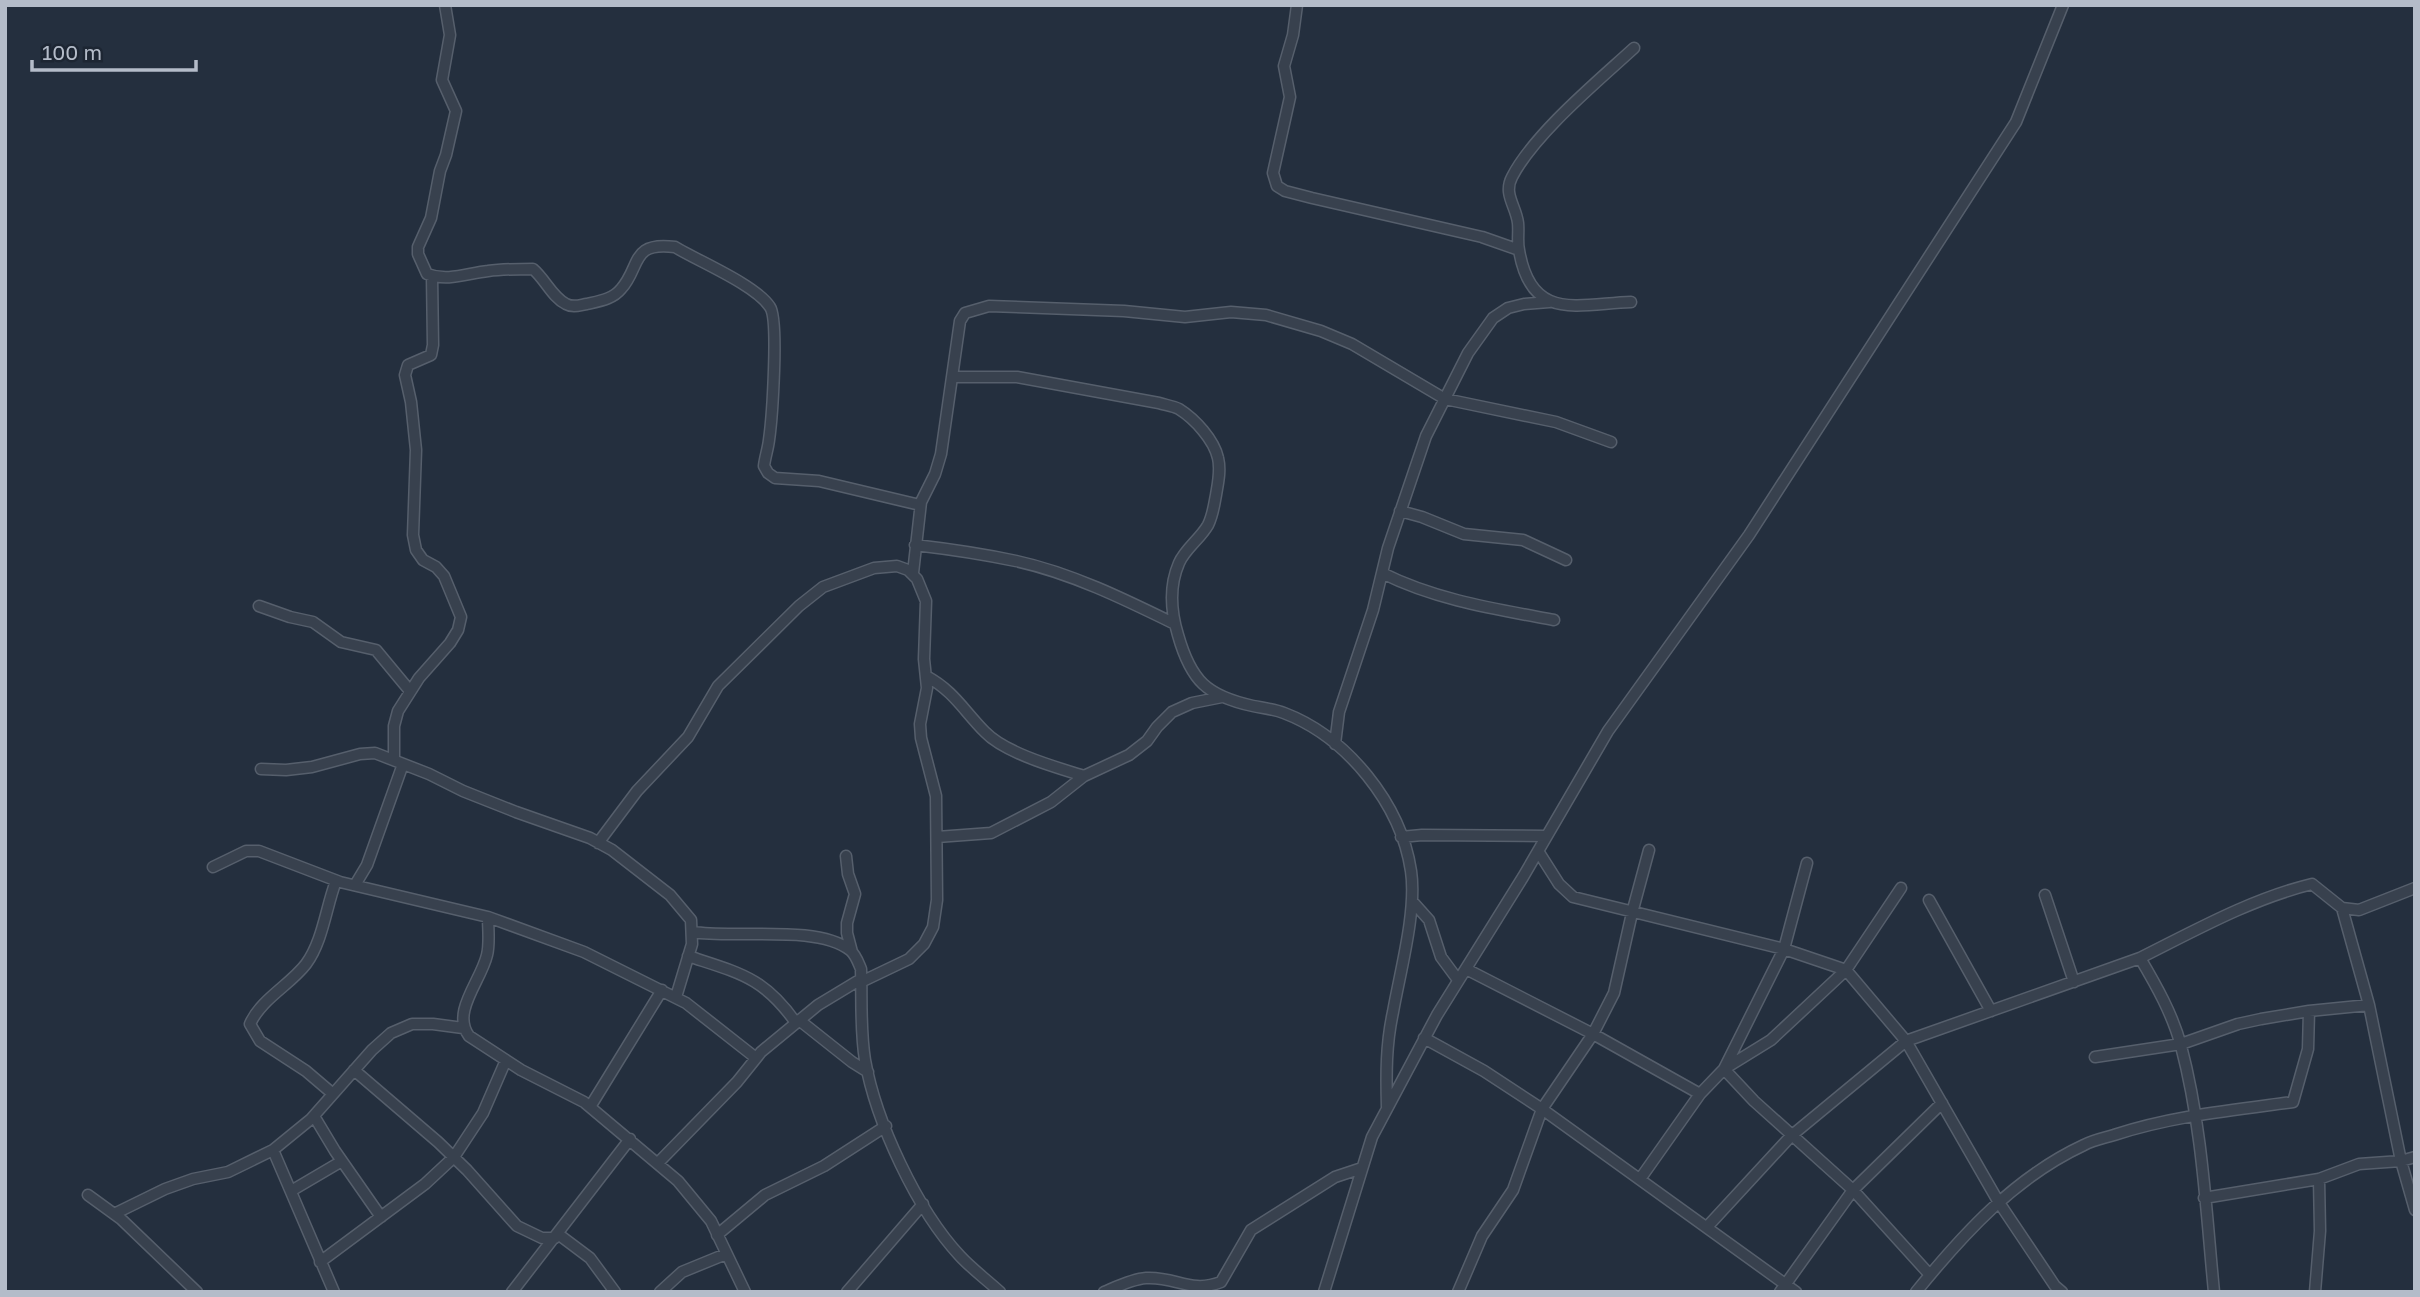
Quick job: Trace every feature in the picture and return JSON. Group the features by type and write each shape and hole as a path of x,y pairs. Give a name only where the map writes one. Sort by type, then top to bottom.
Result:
{"street":[{"path":"445,5 450,35 442,80 456,111 431,218 418,247 422,264 428,274 448,277 485,271 533,269 563,303 573,306 615,295 623,287 633,265 646,250 675,247 741,283 769,305 773,313 773,402 764,466 768,473 775,478 819,481 920,505"},
{"path":"1297,5 1295,26 1284,66 1290,97 1273,173 1277,186 1285,191 1312,198 1482,237 1519,250"},
{"path":"1324,1292 1372,1137 1424,1038 1608,731 1749,535 2016,122 2063,5"},
{"path":"1549,302 1530,283 1519,250 1518,223 1510,201 1511,179 1529,151 1546,132 1634,48"},
{"path":"355,885 367,865 399,762 394,726 398,711 410,691 450,643 460,622 459,611 444,576 436,567 423,560 416,550 413,535 416,450 405,375 408,365 431,355 432,276"},
{"path":"1335,744 1339,712 1373,610 1400,511 1426,436 1468,353 1493,318 1508,308 1549,302 1564,306 1631,302"},
{"path":"658,1163 737,1082 756,1058 797,1022 818,1005 861,980 909,959 924,944 933,927 937,900 936,796 921,738 920,723 927,688 924,659 926,601 913,573 920,505 942,454 960,321 965,313 989,306 1124,311 1185,317 1231,312 1266,315 1321,331 1352,344 1445,399 1556,422 1611,442"},
{"path":"951,377 1017,377 1131,397 1179,409 1203,431 1218,458 1213,511 1209,524 1179,563 1171,599 1175,624 1187,661 1196,677 1211,692 1285,714 1349,754 1364,770 1386,802 1401,836 1411,871 1412,901 1385,1057 1387,1110"},
{"path":"1400,511 1464,534 1523,540 1566,560"},
{"path":"915,545 1018,561 1091,585 1175,624"},
{"path":"598,842 637,791 688,737 718,686 799,606 823,587 874,568 897,566 913,573"},
{"path":"1382,573 1411,587 1455,601 1554,620"},
{"path":"259,606 290,618 313,622 341,642 376,650 410,691"},
{"path":"926,676 953,694 985,732 1002,746 1084,776"},
{"path":"937,837 991,833 1051,802 1084,776 1129,755 1147,741 1172,712 1192,703 1222,697"},
{"path":"261,769 312,767 375,753 516,812 598,842 670,895 691,920 688,956 676,997"},
{"path":"1401,836 1547,836"},
{"path":"1458,1292 1482,1236 1513,1190 1542,1109 1593,1034 1614,993 1649,850"},
{"path":"213,867 246,851 260,851 336,881 488,917 584,952 676,997 756,1058"},
{"path":"1538,851 1559,884 1573,897 1784,949 1846,970 1906,1041 1998,1201 2055,1286 2062,1292"},
{"path":"846,856 848,874 855,894 847,933 852,952 857,959 861,980 863,1040 877,1104 898,1158 934,1224 961,1258 1000,1292"},
{"path":"1724,1069 1784,949 1807,863"},
{"path":"333,1094 306,1071 260,1041 250,1024 254,1015 295,978 309,961 336,881"},
{"path":"1707,1227 1791,1136 1906,1041 2140,958 2227,915 2292,889 2312,884 2342,908 2359,910 2415,888"},
{"path":"1640,1179 1700,1094 1724,1069 1770,1040 1846,970 1901,888"},
{"path":"2045,895 2074,982"},
{"path":"1929,900 1992,1011"},
{"path":"1412,901 1429,920 1441,957 1458,980"},
{"path":"2342,908 2369,1005 2401,1161 2415,1210"},
{"path":"488,917 487,954 462,1014 463,1028 469,1036 506,1060 590,1107 678,1181 711,1221 745,1292"},
{"path":"692,932 713,936 814,937 835,942 852,952"},
{"path":"688,956 756,981 782,1003 797,1022 868,1072"},
{"path":"2140,958 2156,984 2181,1044 2195,1116 2214,1292"},
{"path":"1466,969 1593,1034 1700,1094"},
{"path":"590,1107 662,990"},
{"path":"2095,1057 2181,1044 2238,1024 2309,1011 2369,1005"},
{"path":"1916,1292 1998,1201 2084,1144 2137,1127 2293,1102 2308,1049 2309,1011"},
{"path":"114,1214 165,1189 228,1172 273,1150 314,1115 391,1033 412,1024 463,1028"},
{"path":"1424,1038 1484,1071 1542,1109 1707,1227 1783,1288 1796,1292"},
{"path":"320,1262 425,1184 454,1157 483,1112 506,1060"},
{"path":"1724,1069 1791,1136 1853,1190 1930,1275"},
{"path":"354,1070 454,1157 517,1226 542,1238 556,1236 590,1258 615,1292"},
{"path":"1783,1288 1853,1190 1942,1103"},
{"path":"314,1115 381,1217"},
{"path":"717,1235 765,1195 824,1166 886,1126"},
{"path":"512,1292 630,1139"},
{"path":"273,1150 334,1292"},
{"path":"2204,1198 2319,1179 2360,1164 2401,1161 2415,1157"},
{"path":"291,1191 342,1161"},
{"path":"1104,1292 1143,1278 1167,1279 1199,1290 1221,1282 1245,1237 1258,1225 1335,1177 1362,1168"},
{"path":"2315,1292 2320,1231 2319,1179"},
{"path":"88,1195 114,1214 197,1292"},
{"path":"847,1292 923,1204"},
{"path":"660,1292 682,1272 726,1254"}]}
